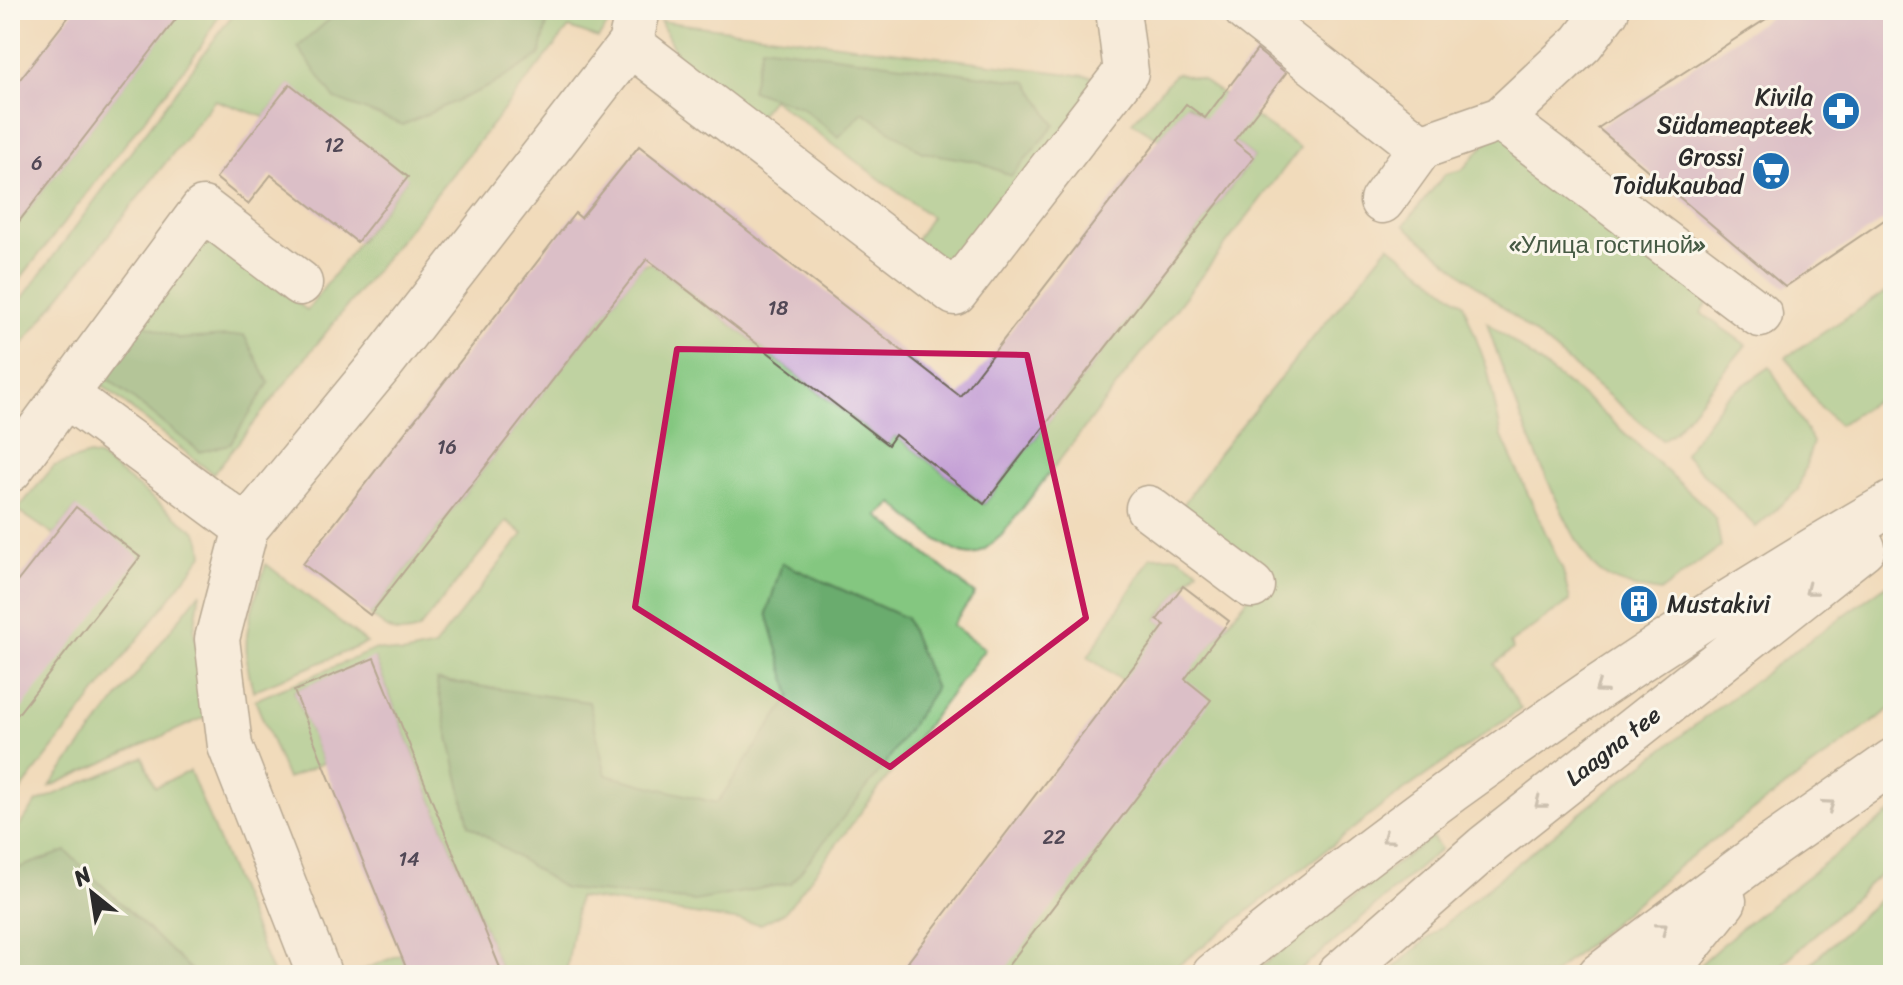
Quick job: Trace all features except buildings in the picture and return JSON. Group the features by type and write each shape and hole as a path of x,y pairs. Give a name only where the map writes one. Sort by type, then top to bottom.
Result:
{"main road":[{"path":"318,971 230,746 217,639 246,528 382,363 634,27 955,293 1126,72 1118,10"},
{"path":"1246,10 1421,147"},
{"path":"1382,201 1421,147 1501,119 1582,43 1607,10"},
{"path":"1501,119 1760,315"},
{"path":"10,470 203,209 300,283"},
{"path":"66,395 246,528"},
{"path":"1214,975 1327,882 1456,787 1664,643 1893,503"},
{"path":"1148,508 1252,586"},
{"name":"Laagna tee","path":"1339,975 1485,847 1893,524"},
{"path":"1600,975 1766,850 1893,761"},
{"path":"1665,975 1766,850"}],"highlighted area":[{"path":"677,349 1027,355 1086,618 890,767 635,607"}],"green space":[{"path":"182,10 222,10 200,48 10,292 10,233"},
{"path":"236,10 619,11 598,38 569,28 213,474 93,378 182,250 209,239 307,310 407,178 290,85 264,117 215,100 10,360 10,315"},
{"path":"340,10 550,11 540,55 492,85 403,125 335,99 298,47"},
{"path":"660,21 1093,77 1094,89 964,261 935,258 913,244 931,217 772,99 754,121 692,86"},
{"path":"762,46 1028,82 1055,125 1011,176 979,162 922,152 863,112 839,137 801,107 751,90"},
{"path":"1176,73 1201,79 1300,148 1001,536 979,553 967,554 945,545 893,503 878,516 975,594 952,625 985,649 785,912 761,924 578,897 566,975 503,975 375,659 294,691 323,763 287,779 255,700 376,649 402,654 434,647 523,534 507,521 418,630 404,633 392,631 370,615 642,265 652,263 887,445 895,435 984,504 1254,157 1187,104 1159,139 1132,122"},
{"name":"«Улица гостиной»","path":"1501,126 1714,293 1701,313 1746,345 1674,432 1662,440 1404,225 1445,174 1462,170"},
{"path":"1389,245 1463,303 1487,368 1502,437 1563,571 1570,601 1510,643 1513,649 1494,664 1521,709 1386,803 1166,975 1001,975 1123,681 1088,657 1151,557 1177,556 1198,569 1157,619 1203,654 1266,576 1186,512 1183,505 1218,454"},
{"path":"1893,287 1893,389 1839,425 1820,407 1786,357"},
{"path":"1487,322 1594,405 1707,508 1716,520 1721,546 1660,592 1623,584 1602,574 1589,560 1555,497 1520,415"},
{"path":"143,324 180,339 244,335 269,383 230,444 200,452 107,378"},
{"path":"1770,367 1813,442 1798,490 1756,527 1684,454 1725,398"},
{"path":"89,455 99,457 196,532 201,540 203,555 10,804 10,724 76,507 54,535 17,510 54,466"},
{"path":"782,563 906,618 935,689 881,770 791,883 695,901 565,889 469,825 436,680 589,702 606,775 717,803 791,696 767,613"},
{"path":"266,564 367,643 253,691 247,656 248,626"},
{"path":"1893,580 1893,707 1681,864 1552,975 1386,975 1508,871 1634,771"},
{"path":"200,592 194,630 210,715 49,787"},
{"path":"143,757 155,787 190,771 273,975 10,975 10,838 37,802"},
{"path":"1890,813 1893,862 1771,975 1688,975 1747,923"},
{"path":"1432,837 1441,849 1295,975 1249,975"},
{"path":"66,851 196,975 10,975 10,871"},
{"path":"1893,886 1893,975 1799,975 1805,969"},
{"path":"401,954 409,975 351,975"}],"place":[{"name":"Kivila Südameapteek","path":"1841,111"},
{"name":"Grossi Toidukaubad","path":"1771,171"},
{"name":"Mustakivi","path":"1639,604"}]}
